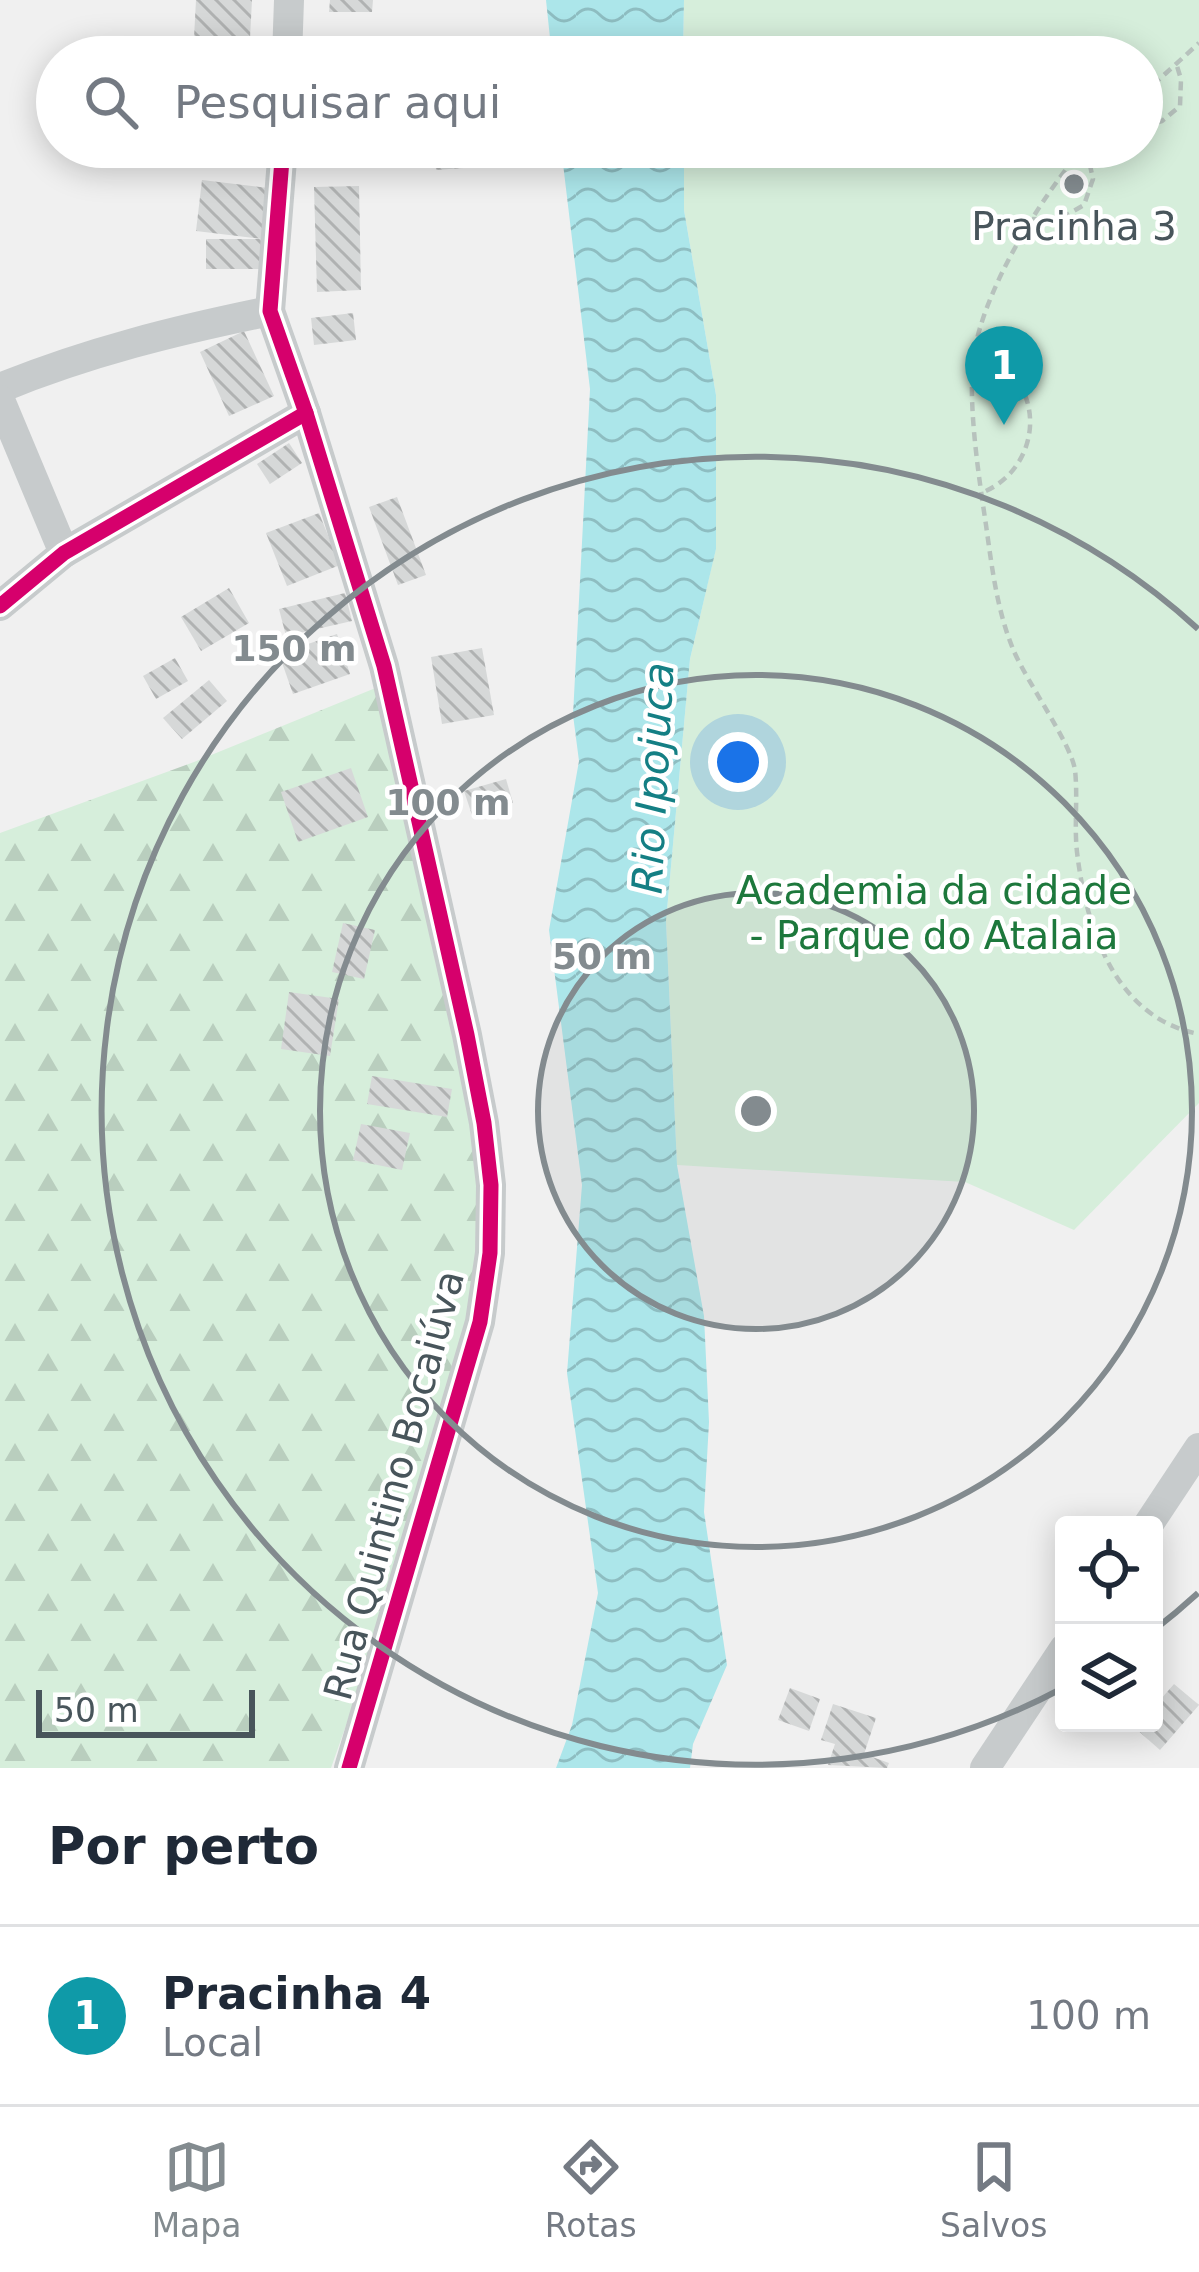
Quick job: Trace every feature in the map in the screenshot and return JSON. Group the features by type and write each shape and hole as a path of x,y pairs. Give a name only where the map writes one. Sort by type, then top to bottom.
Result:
{"street":[{"path":"288,36 289,0"},
{"path":"0,388 50,367 168,332 270,311 281,168"},
{"name":"Rua Quintino Bocaiúva","path":"270,311 384,666 467,1035 491,1185 490,1253 480,1322 350,1768"},
{"path":"0,400 64,553"},
{"path":"0,606 64,553 306,413"},
{"path":"1154,1516 1199,1448"},
{"path":"986,1768 1055,1663"}],"path":[{"path":"1163,75 1199,43"},
{"path":"1163,120 1180,106 1176,63"},
{"path":"1070,168 1032,219 994,289 979,338 974,357 981,493 1004,623 1023,670 1075,766 1082,887 1103,951 1122,987 1149,1014 1163,1024 1199,1034"},
{"path":"1032,219 1058,220 1084,206 1094,179 1091,168"},
{"path":"979,338 983,351 1014,376 1031,414 1026,453 1000,483 981,493"}],"green space":[{"name":"Academia da cidade - Parque do Atalaia","path":"684,0 1199,0 1199,1103 1074,1230 965,1182 677,1165 666,921 690,659 716,548 716,395 684,210 684,168 1163,168 1163,36 683,36"},
{"path":"378,687 481,1145 482,1338 331,1768 0,1768 0,833 194,762"}],"water":[{"path":"546,0 684,0 683,36 550,36"},
{"name":"Rio Ipojuca","path":"564,168 684,168 684,210 716,395 716,549 690,659 666,921 677,1165 704,1316 709,1422 704,1512 727,1665 693,1744 690,1768 556,1768 572,1725 598,1593 567,1373 582,1185 549,930 579,761 573,715 590,389"}],"building":[{"path":"196,0 252,0 250,36 194,36"},
{"path":"330,0 373,0 372,12 329,12"},
{"path":"202,180 268,188 262,239 196,231"},
{"path":"359,186 361,290 317,292 314,187"},
{"path":"206,239 262,239 262,269 206,269"},
{"path":"353,313 356,340 314,345 311,318"},
{"path":"244,331 274,396 229,416 200,352"},
{"path":"289,443 302,463 270,484 257,464"},
{"path":"397,497 426,575 398,585 369,507"},
{"path":"319,513 340,565 287,586 266,533"},
{"path":"229,588 249,623 201,651 181,617"},
{"path":"345,593 352,621 286,636 279,609"},
{"path":"337,634 350,674 293,694 279,654"},
{"path":"482,648 494,715 442,724 431,657"},
{"path":"175,658 188,681 156,699 143,676"},
{"path":"209,680 227,701 182,739 163,718"},
{"path":"351,768 368,817 298,842 281,792"},
{"path":"506,779 513,803 472,815 464,791"},
{"path":"343,923 375,930 364,979 332,972"},
{"path":"289,992 339,999 330,1056 281,1049"},
{"path":"372,1076 452,1089 447,1117 367,1104"},
{"path":"361,1124 410,1133 402,1170 353,1160"},
{"path":"1174,1684 1199,1705 1160,1750 1140,1732 1163,1732 1163,1697"},
{"path":"790,1688 820,1699 809,1731 778,1720"},
{"path":"833,1704 876,1718 864,1754 889,1763 887,1768 828,1765 835,1744 821,1740"}],"cycle path":[{"path":"281,168 270,311 384,666 467,1035 491,1185 490,1253 480,1322 349,1768"},
{"path":"0,606 64,553 306,413"}],"place":[{"name":"Pracinha 3","path":"1074,184"},
{"name":"Pracinha 4","path":"1004,425"}]}
